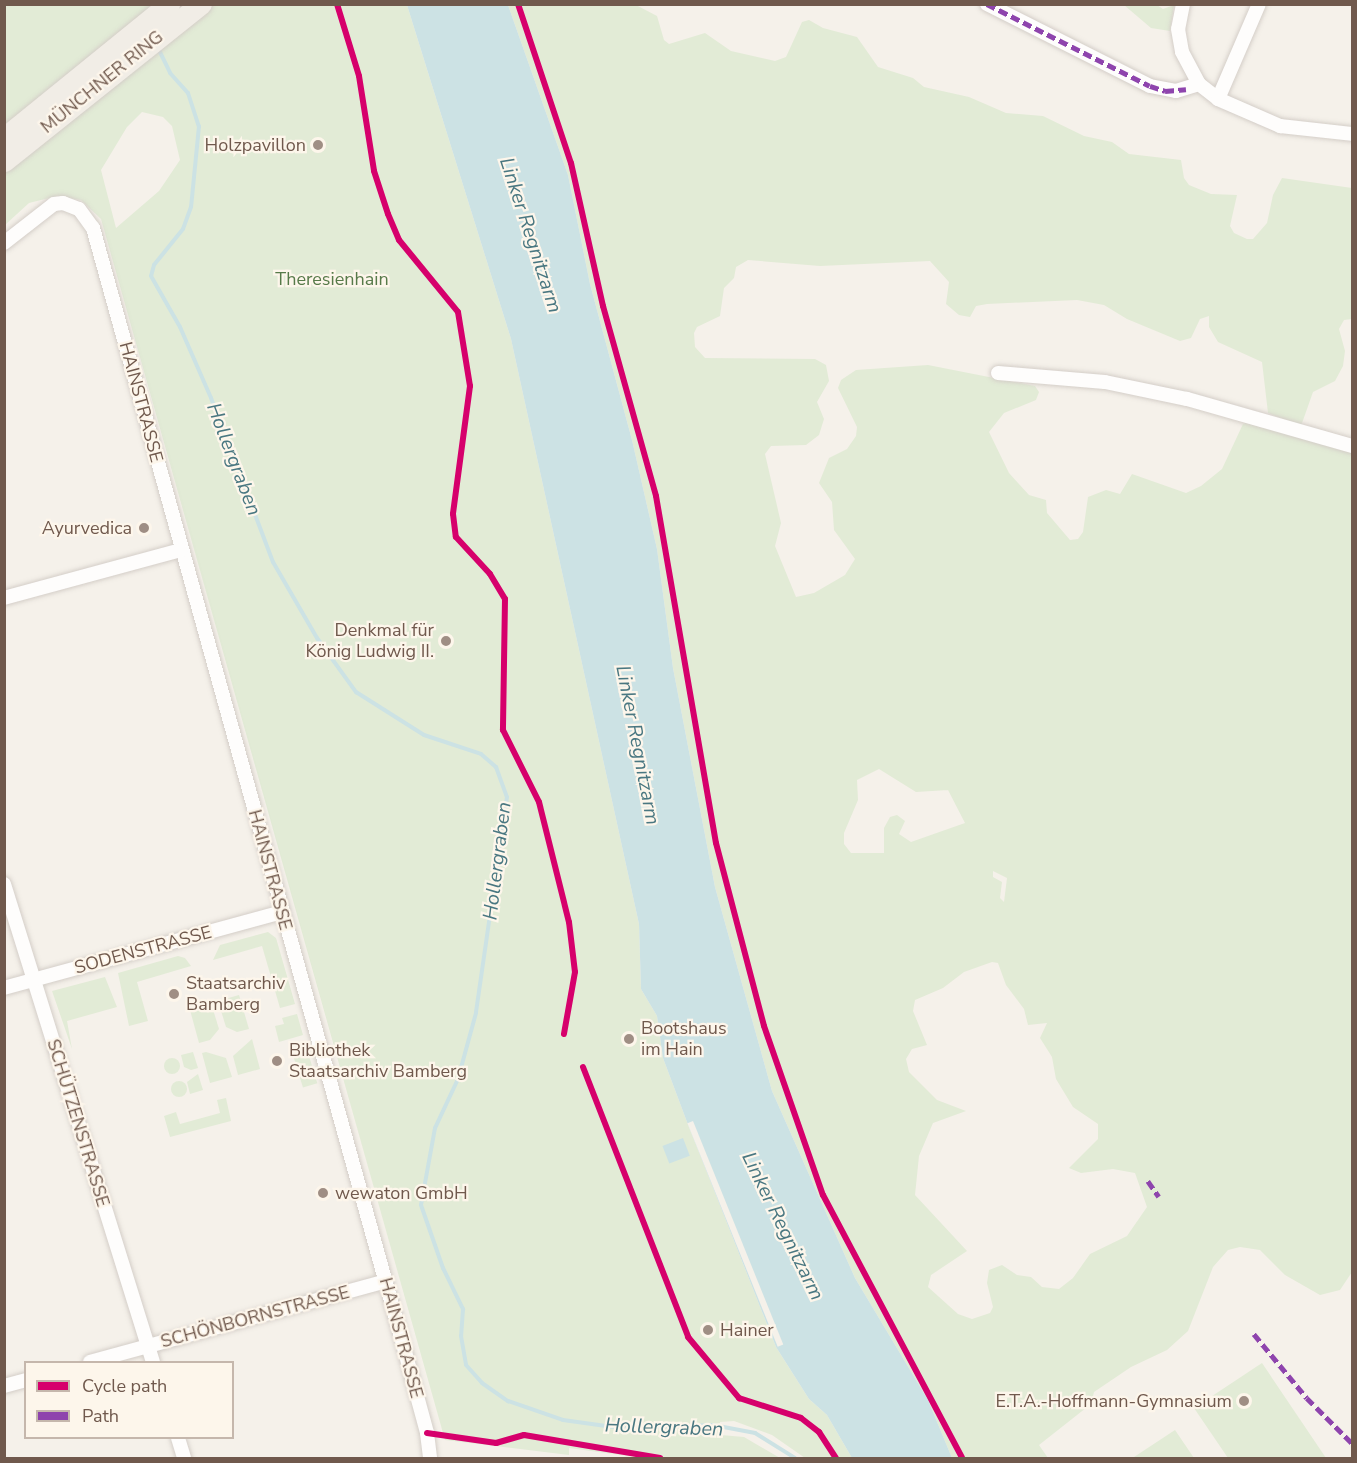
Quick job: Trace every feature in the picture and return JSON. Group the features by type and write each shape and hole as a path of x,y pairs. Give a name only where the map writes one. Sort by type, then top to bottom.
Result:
{"main road":[{"name":"MÜNCHNER RING","path":"4,161 79,87 169,4"},
{"name":"MÜNCHNER RING","path":"4,138 201,4"}],"street":[{"path":"987,4 1150,86 1176,91 1199,84"},
{"path":"1183,4 1178,29 1182,52 1199,84 1218,99 1280,126 1353,134"},
{"path":"1218,99 1259,4"},
{"name":"HAINSTRASSE","path":"4,243 45,208 63,202 88,216 386,1281 427,1433 430,1458"},
{"path":"998,373 1105,382 1187,399 1353,446"},
{"path":"4,598 181,550"},
{"name":"SCHÜTZENSTRASSE","path":"4,884 153,1361"},
{"name":"SODENSTRASSE","path":"4,988 281,912"},
{"name":"SCHÖNBORNSTRASSE","path":"94,1361 386,1281"},
{"path":"4,1386 24,1381"},
{"path":"179,1439 184,1458"}],"green space":[{"path":"4,5 154,5 5,125"},
{"name":"Theresienhain","path":"213,5 407,5 511,339 639,924 641,989 657,1016 663,1058 776,1347 809,1399 827,1415 852,1458 805,1458 772,1435 734,1421 720,1422 721,1435 744,1437 780,1458 643,1458 569,1448 569,1455 445,1440 101,219 81,200 57,196 29,203 5,225 5,173 88,101","holes":["142,112 163,117 172,126 180,160 159,191 116,228 101,170 127,127"]},
{"path":"508,5 636,5 657,16 664,40 669,44 705,33 731,51 775,61 786,57 802,22 809,20 823,28 857,37 878,67 913,78 924,87 969,97 1006,113 1043,116 1084,136 1112,142 1129,154 1181,160 1184,178 1189,185 1211,194 1237,195 1230,226 1234,233 1247,239 1253,239 1267,223 1273,195 1282,178 1352,188 1352,319 1344,320 1339,329 1345,351 1343,366 1335,381 1313,392 1301,426 1268,413 1262,362 1218,342 1209,327 1209,316 1200,319 1191,338 1180,341 1127,319 1104,305 1077,300 987,304 976,306 970,317 959,315 946,304 949,282 930,261 820,266 748,260 736,267 734,278 724,288 720,316 697,327 694,333 695,347 705,358 815,359 826,365 829,381 817,402 824,419 819,435 806,445 771,446 765,454 781,523 775,546 796,597 814,593 845,575 855,559 834,530 832,502 819,483 829,458 847,449 856,436 857,427 838,388 841,380 856,370 928,365 1035,386 1039,392 1036,400 1004,413 989,432 1009,473 1029,495 1046,500 1047,513 1070,540 1078,539 1083,532 1088,497 1106,490 1120,494 1132,474 1186,493 1201,486 1222,469 1243,424 1248,422 1352,450 1352,1272 1340,1290 1320,1295 1285,1275 1260,1250 1240,1247 1228,1250 1213,1267 1188,1331 1167,1350 1131,1367 1094,1392 1091,1404 1039,1445 1048,1458 952,1458 928,1400 855,1278 772,1091 715,887 673,668 657,549 632,440 590,284 568,175","holes":["879,769 916,792 948,790 965,823 911,842 899,834 905,821 897,815 890,817 884,828 884,853 851,853 844,844 844,833 858,800 857,780","993,871 1007,878 1004,902 1000,898 1002,882 993,877","992,962 998,963 1006,985 1024,1009 1028,1025 1047,1023 1040,1038 1052,1057 1056,1079 1073,1107 1098,1124 1098,1139 1069,1168 1081,1173 1113,1169 1135,1173 1147,1207 1127,1236 1090,1254 1073,1278 1059,1289 1042,1287 1031,1277 1017,1275 1002,1265 989,1270 987,1283 993,1307 990,1313 972,1319 958,1314 928,1287 931,1275 967,1251 915,1195 919,1156 933,1123 966,1111 937,1100 909,1072 906,1059 912,1049 927,1045 913,1011 915,1000 943,988 964,972"]},
{"path":"1124,5 1157,5 1163,9 1174,5 1170,31 1151,28"},
{"path":"268,932 276,938 295,1004 280,1008 262,946 213,960 220,945"},
{"path":"178,956 185,958 191,966 137,982 148,1021 129,1026 118,973"},
{"path":"105,977 117,1007 67,1021 72,1049 52,991"},
{"path":"239,995 249,1029 237,1032 226,1027 218,1001"},
{"path":"211,1003 219,1029 210,1040 199,1043 190,1010"},
{"path":"297,1014 303,1035 279,1042 275,1026 284,1024 282,1018"},
{"path":"252,1039 260,1069 238,1075 233,1056"},
{"path":"305,1043 317,1083 303,1088 291,1047"},
{"path":"193,1052 198,1068 191,1070 184,1067 181,1055"},
{"path":"202,1053 226,1058 232,1077 210,1083"},
{"path":"169,1058 175,1058 180,1066 178,1072 169,1074 164,1069 164,1063"},
{"path":"198,1074 203,1090 190,1094 187,1082"},
{"path":"176,1081 182,1081 187,1089 185,1095 176,1097 171,1092 171,1086"},
{"path":"226,1098 231,1121 170,1137 164,1116 176,1112 180,1124 220,1113 217,1100"},
{"path":"1262,1363 1326,1458 1228,1458 1194,1408"},
{"path":"1175,1430 1194,1458 1134,1458 1134,1457"}],"water":[{"name":"Linker Regnitzarm","path":"407,5 508,5 568,175 590,284 632,440 657,549 673,668 715,887 772,1091 855,1278 928,1400 952,1458 852,1458 827,1415 809,1399 776,1347 687,1122 663,1058 657,1016 641,989 639,924 511,339"},
{"path":"683,1138 690,1156 669,1164 662,1146"}],"pier":[{"path":"693,1121 783,1344 778,1347 687,1123"}],"waterway":[{"name":"Hollergraben","path":"158,48 170,73 188,93 199,126 191,207 183,229 154,265 151,276 180,327 211,398 273,562 317,638 356,692 424,735 481,754 496,767 507,797 476,1013 458,1079 435,1128 421,1205 443,1268 463,1309 461,1336 466,1365 482,1383 508,1401 563,1420 620,1428 713,1425 755,1433 795,1458"}],"marked path":[{"path":"987,4 1150,86 1165,91 1186,89"},
{"path":"1148,1181 1159,1197"},
{"path":"1254,1334 1307,1398 1352,1443"}],"cycle path":[{"path":"337,4 359,76 374,171 388,214 399,240 458,312 470,386 453,514 456,537 490,574 505,599 503,730 539,802 569,922 575,972 564,1034"},
{"path":"518,4 571,163 603,306 656,496 716,843 764,1026 823,1195 962,1458"},
{"path":"583,1067 688,1337 739,1398 801,1418 819,1432 836,1458"},
{"path":"427,1433 496,1443 524,1435 660,1458"}],"place":[{"name":"Holzpavillon","path":"318,145"},
{"name":"Ayurvedica","path":"144,528"},
{"name":"Denkmal für König Ludwig II.","path":"446,641"},
{"name":"Staatsarchiv Bamberg","path":"174,994"},
{"name":"Bootshaus im Hain","path":"629,1039"},
{"name":"Bibliothek Staatsarchiv Bamberg","path":"277,1061"},
{"name":"wewaton GmbH","path":"323,1193"},
{"name":"Hainer","path":"708,1330"},
{"name":"E.T.A.-Hoffmann-Gymnasium","path":"1244,1401"}]}
